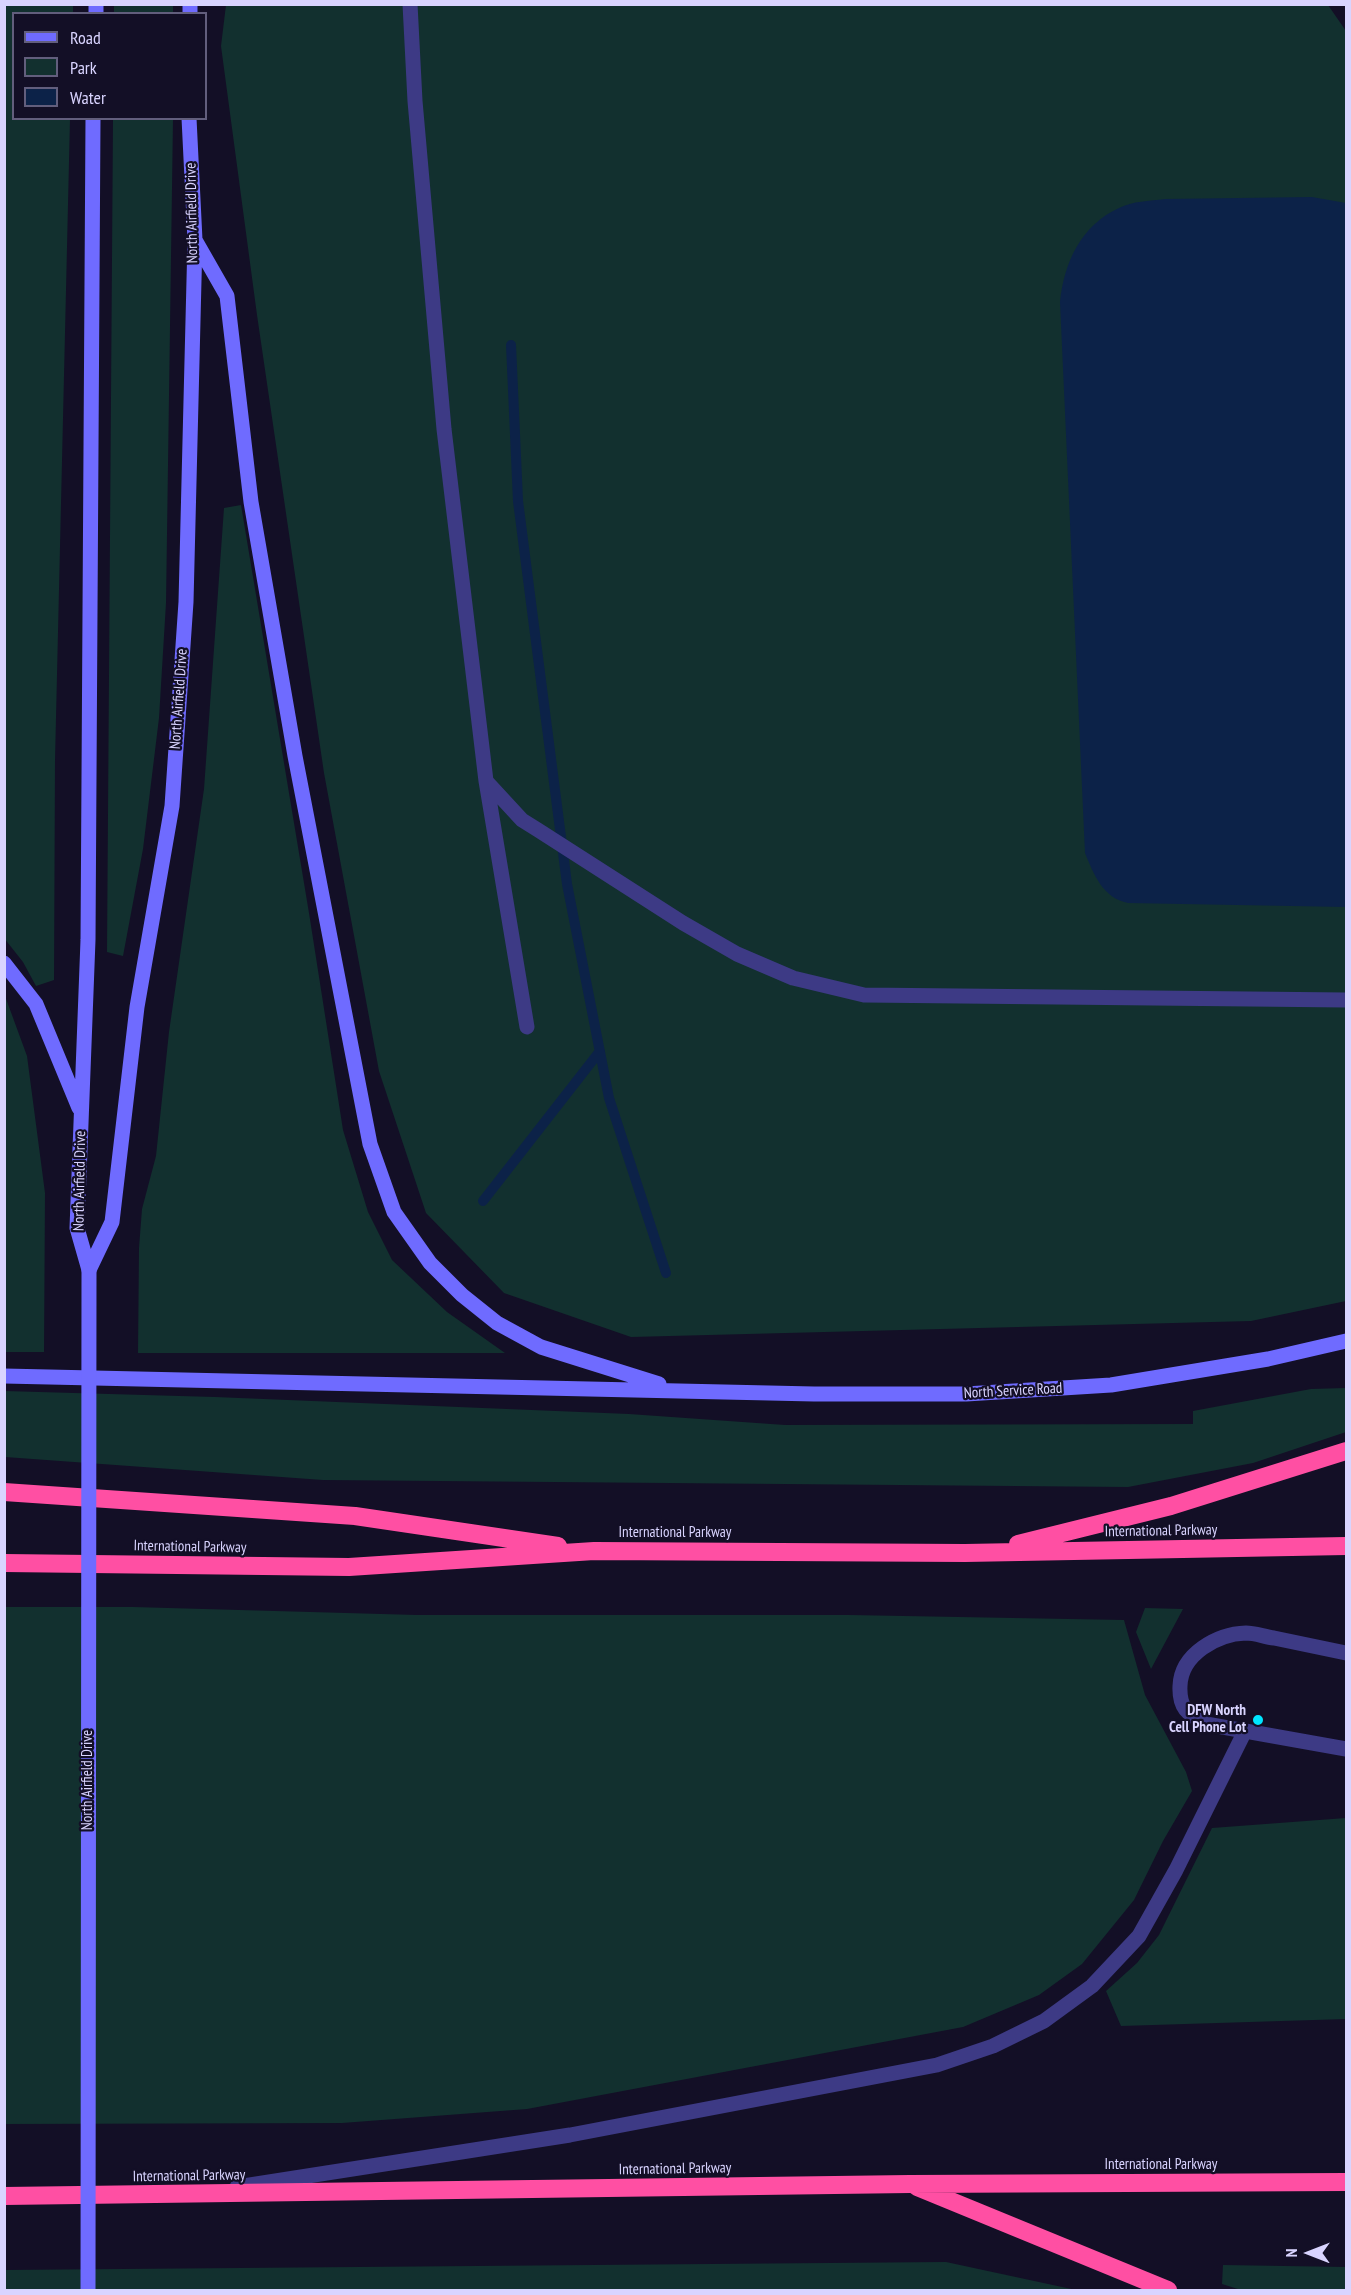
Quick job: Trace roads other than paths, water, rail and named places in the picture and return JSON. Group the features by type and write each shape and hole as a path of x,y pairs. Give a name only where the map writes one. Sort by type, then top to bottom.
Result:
{"highway":[{"path":"987,1552 1171,1506 1347,1451"},
{"path":"4,1492 355,1516 594,1551"},
{"name":"International Parkway","path":"4,1563 349,1567 594,1551 987,1552 1347,1546"},
{"name":"International Parkway","path":"4,2196 910,2184 1347,2182"},
{"path":"910,2184 1167,2290"}],"main road":[{"name":"North Airfield Drive","path":"88,2290 89,1269 76,1228 88,940 93,120"},
{"name":"North Airfield Drive","path":"89,1269 112,1222 137,1007 172,806 186,602 195,240 189,120"},
{"path":"195,240 227,296 251,502 295,756 370,1144 394,1212 430,1263 462,1295 497,1323 541,1347 676,1390"},
{"path":"4,963 36,1004 81,1113"},
{"name":"North Service Road","path":"4,1376 814,1394 955,1394 1111,1385 1268,1359 1347,1341"}],"lane":[{"path":"410,4 415,101 444,429 486,781 527,1027"},
{"path":"486,781 522,820 737,954 793,978 864,995 1347,1000"},
{"path":"1347,1653 1247,1633 1221,1638 1201,1649 1186,1661 1180,1680 1180,1701 1192,1717 1206,1724 1347,1749"},
{"path":"187,2195 581,2133 937,2065 993,2046 1044,2021 1092,1986 1139,1936 1176,1870 1245,1731"}],"water":[{"path":"1312,197 1346,203 1346,907 1128,903 1106,891 1096,877 1085,853 1060,302 1062,287 1070,260 1094,224 1106,215 1130,204 1165,199"}],"waterway":[{"path":"511,345 518,501 567,884 609,1098 666,1273"},
{"path":"483,1201 600,1051"}],"place":[{"name":"DFW North Cell Phone Lot","path":"1258,1720"}]}
